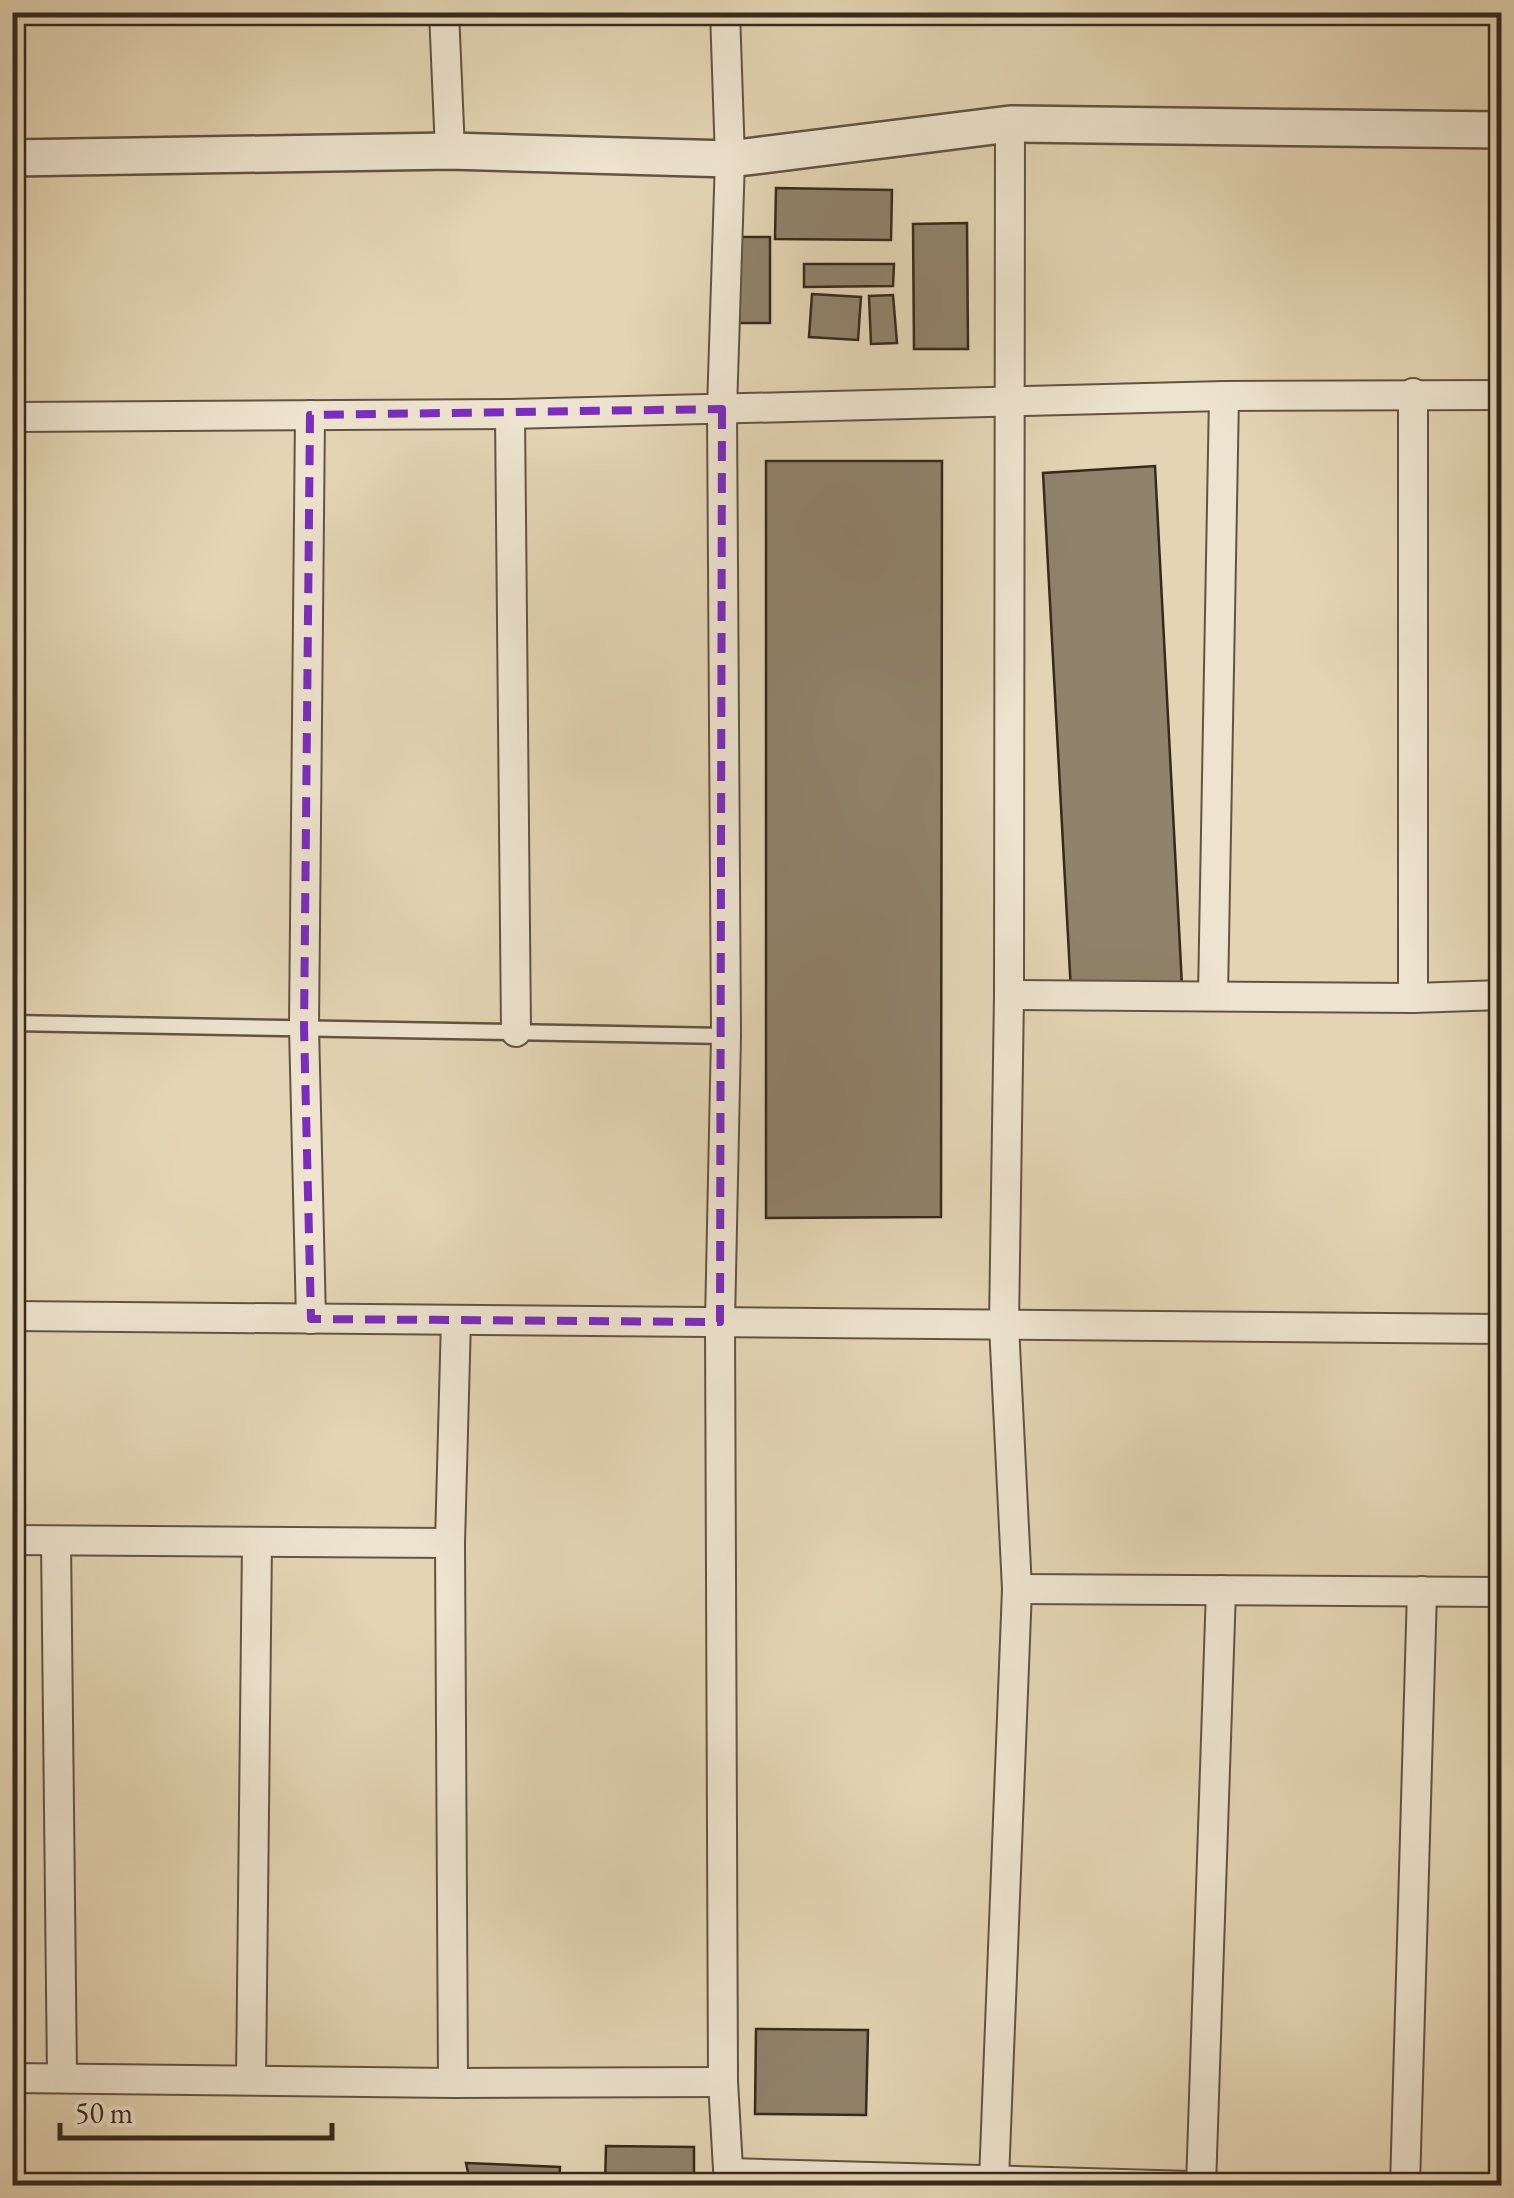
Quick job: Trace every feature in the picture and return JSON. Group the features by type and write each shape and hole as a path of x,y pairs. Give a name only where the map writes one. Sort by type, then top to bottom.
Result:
{"street":[{"path":"444,12 450,151"},
{"path":"725,12 730,159 722,408 726,1036 720,1322 723,2082 730,2179 1192,2186"},
{"path":"12,158 450,151 730,159 1010,124 1502,130"},
{"path":"994,2180 1018,1589 1004,1325 1009,994 1010,124"},
{"path":"1413,998 1414,393"},
{"path":"12,417 510,414 1224,396 1502,395"},
{"path":"1213,996 1224,396"},
{"path":"510,414 516,1032"},
{"path":"310,415 304,1027 311,1319"},
{"path":"1009,994 1413,998 1502,995"},
{"path":"12,1316 1502,1329"},
{"path":"453,2083 450,1543 456,1320"},
{"path":"12,1540 450,1543"},
{"path":"56,1541 62,2077"},
{"path":"251,2079 257,1542"},
{"path":"1018,1589 1502,1592"},
{"path":"1201,2186 1222,1590"},
{"path":"1405,2186 1422,1591"},
{"path":"12,2078 723,2082"}],"lane":[{"path":"12,1023 726,1036"}],"highlighted area":[{"path":"722,409 720,1322 311,1319 304,1027 310,415"}],"building":[{"path":"776,188 892,190 891,240 775,239"},
{"path":"967,223 968,349 914,349 913,224"},
{"path":"727,237 770,237 770,323 727,323"},
{"path":"804,264 894,264 893,286 804,287"},
{"path":"812,294 861,297 858,340 809,337"},
{"path":"893,295 897,343 871,344 869,296"},
{"path":"766,461 942,461 941,1217 766,1218"},
{"path":"1155,466 1182,986 1071,992 1043,473"},
{"path":"756,2029 868,2030 866,2115 755,2114"},
{"path":"606,2146 694,2147 694,2186 605,2186"},
{"path":"466,2163 560,2167 559,2186 471,2186"}]}
